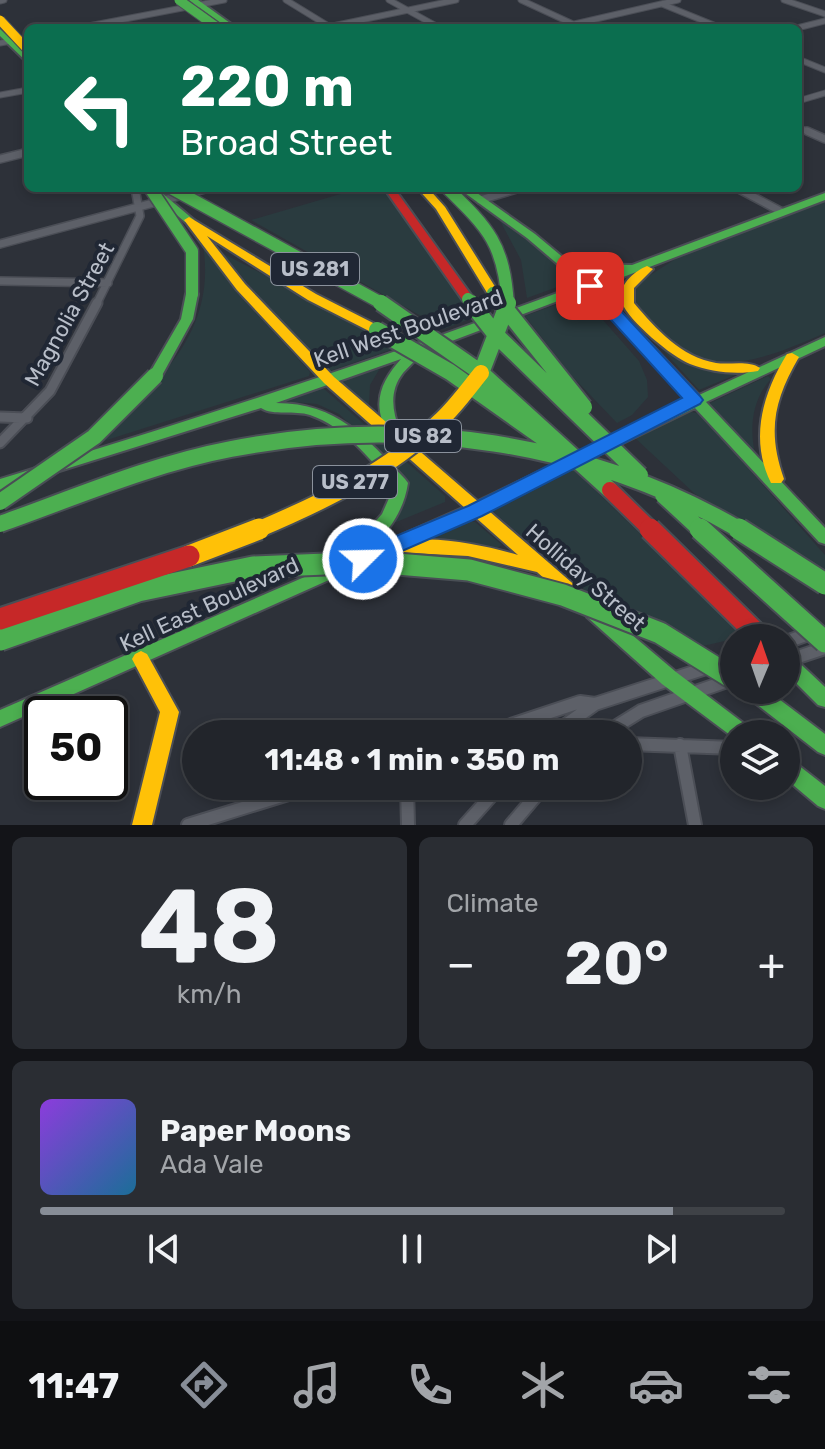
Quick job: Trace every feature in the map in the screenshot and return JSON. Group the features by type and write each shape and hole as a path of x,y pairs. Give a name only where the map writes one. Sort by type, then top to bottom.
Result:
{"main road":[{"path":"179,0 212,24"},
{"path":"196,2 227,24"},
{"path":"0,20 24,46"},
{"path":"3,38 24,57"},
{"path":"0,502 94,437 155,376 187,319 192,294 192,251 153,192"},
{"path":"392,192 496,335 630,466 825,645"},
{"path":"426,192 440,207 493,293 569,391 686,516"},
{"name":"US 277","path":"0,619 221,543 338,494 428,434 464,397 491,360 505,326 509,295 494,239 479,216 452,192"},
{"path":"469,192 590,286 825,538"},
{"name":"Holliday Street","path":"168,194 241,287 329,380 669,678 724,720"},
{"name":"US 281","path":"168,194 389,309 458,354 524,406 747,624"},
{"name":"Kell West Boulevard","path":"0,485 329,380 590,286 825,196"},
{"path":"189,220 300,290 450,372 531,428 622,502"},
{"path":"561,261 592,267 652,262"},
{"path":"652,262 628,283 625,295 628,304 673,354 715,368 732,370 768,366"},
{"name":"Kell East Boulevard","path":"0,719 475,511 694,400 825,341"},
{"path":"402,446 385,419 383,405 386,386 394,370 420,348"},
{"path":"784,493 768,461 763,433 770,394 793,355"},
{"path":"232,413 279,405 322,410 341,423 400,483 401,490 394,509 343,568"},
{"name":"US 82","path":"0,524 164,468 259,443 329,436 444,436 518,446 612,469 697,504 769,544 825,584"},
{"path":"383,550 455,545 542,568"},
{"path":"0,640 138,591 253,567 373,562 469,570 563,595 660,633 720,670"},
{"path":"141,659 170,712 142,825"},
{"path":"800,675 825,699"},
{"path":"771,704 825,746"},
{"path":"800,778 825,799"}],"street":[{"path":"96,24 196,2 224,0"},
{"path":"286,0 322,24"},
{"path":"389,0 433,24"},
{"path":"340,24 456,0"},
{"path":"521,0 574,24 678,0"},
{"path":"651,0 711,24"},
{"path":"784,0 825,14"},
{"path":"802,27 825,21"},
{"path":"3,38 24,38"},
{"path":"802,61 825,70"},
{"path":"0,95 24,91"},
{"path":"802,100 825,93"},
{"path":"802,129 825,139"},
{"path":"0,159 24,153"},
{"path":"136,192 140,207"},
{"path":"480,200 507,192"},
{"path":"744,192 782,212"},
{"path":"0,244 140,207 168,194"},
{"name":"Magnolia Street","path":"0,443 50,391 108,283 140,216 140,207"},
{"path":"0,281 108,283"},
{"path":"0,417 27,418"},
{"path":"800,637 825,629"},
{"path":"800,655 825,645"},
{"path":"573,720 595,704 720,663"},
{"path":"627,720 641,711 720,684"},
{"path":"526,720 580,702 595,704"},
{"path":"642,744 720,747"},
{"path":"680,745 695,825"},
{"path":"188,825 269,800"},
{"path":"407,800 408,825"},
{"path":"465,825 487,800"},
{"path":"511,825 532,800"}],"shaded area":[{"path":"347,192 389,192 475,317 444,329 251,220"},
{"path":"825,199 825,333 769,355 728,363 709,362 672,346 634,303 632,287 686,252"},
{"path":"498,217 533,242 570,275 571,282 527,298 521,260"},
{"path":"203,245 232,287 310,372 309,376 91,445 157,381 190,334 200,307 205,278"},
{"path":"222,253 369,329 393,349 330,371 266,305"},
{"path":"623,278 626,281 619,292 624,305 663,347 695,365 740,373 699,390 604,285"},
{"path":"571,299 589,304 639,361 647,380 648,397 632,415 617,423 570,374 525,316"},
{"path":"377,367 379,370 370,385 369,404 364,406 340,380"},
{"path":"768,376 771,379 759,397 753,416 756,458 708,404"},
{"path":"322,387 445,496 445,502 394,523 392,520 406,499 401,474 339,414 317,404 281,401"},
{"path":"691,412 700,414 825,555 825,573 771,536 695,494 634,437"},
{"path":"572,468 734,624 720,624 720,642 703,646 674,628 587,592 492,511 493,505"},
{"path":"466,520 475,522 502,545 497,548 432,538 432,535"}],"traffic: fast":[{"path":"179,0 212,24"},
{"path":"193,0 227,24"},
{"path":"0,31 24,57"},
{"path":"153,192 192,251 192,294"},
{"path":"155,192 189,220"},
{"path":"178,192 356,288 427,333 519,404 610,490"},
{"path":"451,192 484,224 501,255 506,272 508,306 481,373"},
{"path":"469,192 531,236 590,286 825,538"},
{"path":"56,467 232,413 461,334 825,196"},
{"path":"566,262 592,267 628,267"},
{"path":"493,293 584,407"},
{"path":"155,376 187,319 192,294"},
{"path":"468,299 496,335 640,475"},
{"path":"377,330 450,372 546,440"},
{"path":"363,559 480,507 825,341"},
{"path":"393,431 386,408 388,389 398,371 414,354"},
{"path":"0,502 94,437 155,376"},
{"path":"267,407 310,410 343,426 400,483 388,518 346,564"},
{"path":"0,524 143,473 230,449 339,435 396,434 452,438 509,445 618,473 710,513 825,584"},
{"path":"0,485 36,473"},
{"path":"663,495 825,642"},
{"path":"0,640 138,591 253,567 373,562 469,570 563,595 660,633 720,670"},
{"path":"0,719 343,567"},
{"path":"593,612 669,678 724,720"},
{"path":"800,675 825,699"},
{"path":"771,704 825,746"},
{"path":"800,778 825,799"}],"traffic: slow":[{"path":"0,20 24,46"},
{"path":"426,192 440,207 493,293"},
{"path":"189,220 241,287 329,380 572,593"},
{"path":"189,220 312,297 377,330"},
{"path":"647,269 631,284 627,298 628,304 655,334 695,362 753,368"},
{"path":"776,479 767,446 768,416 776,387 792,357"},
{"path":"189,556 287,517 351,485 437,424 481,373"},
{"path":"399,548 468,550 535,566"},
{"path":"141,659 170,712 142,825"}],"traffic: jam":[{"path":"392,192 468,299"},
{"path":"610,490 747,624"},
{"path":"0,619 189,556"}],"route":[{"path":"363,559 475,511 694,400 590,286"}]}
